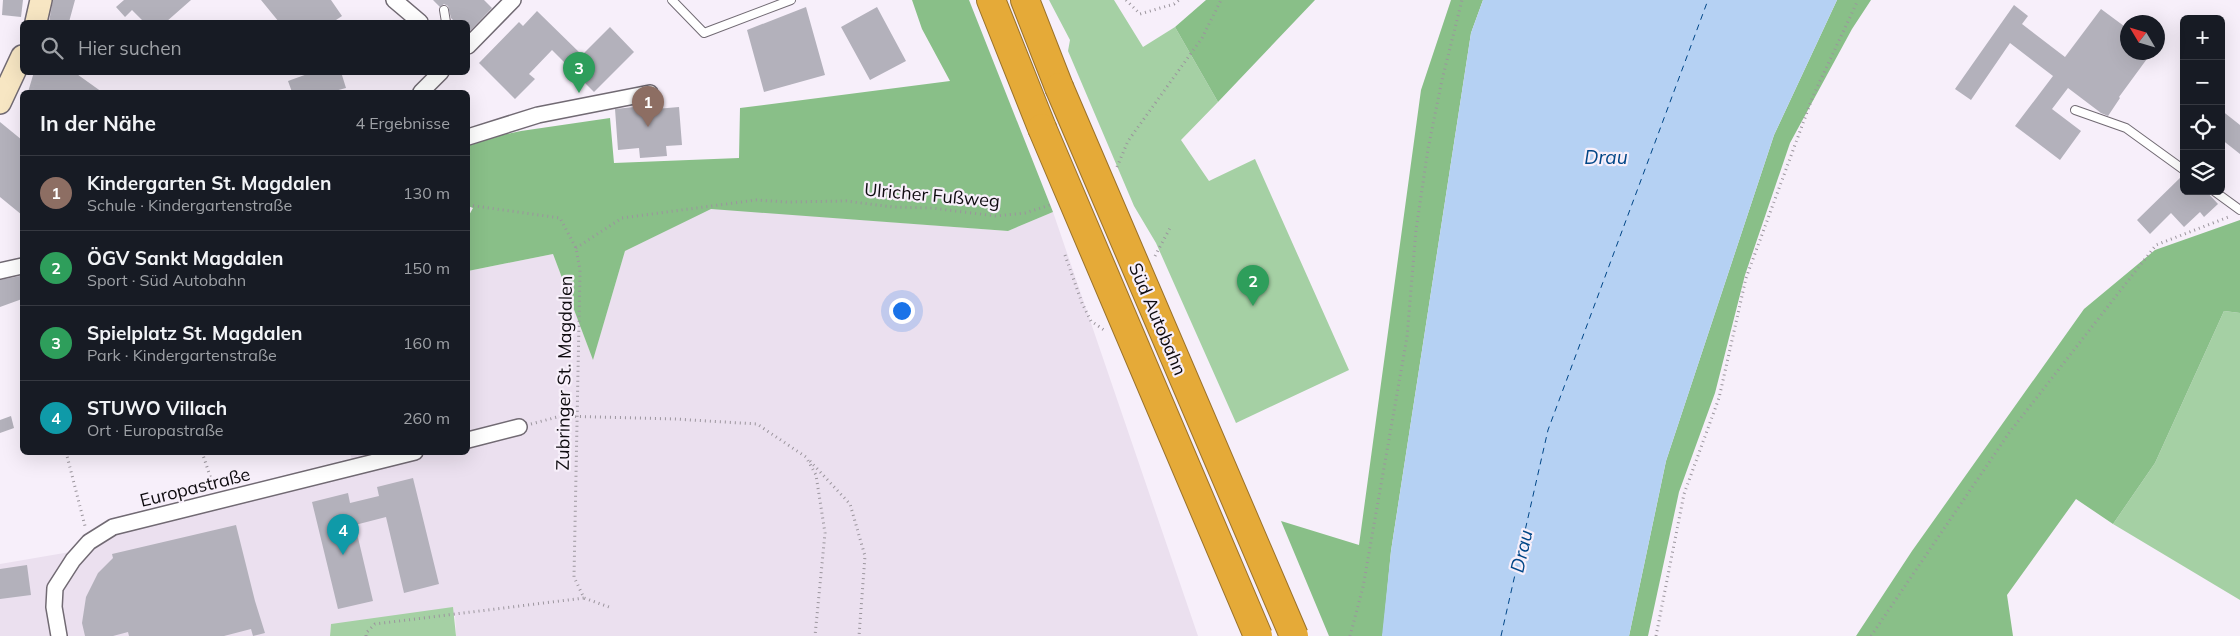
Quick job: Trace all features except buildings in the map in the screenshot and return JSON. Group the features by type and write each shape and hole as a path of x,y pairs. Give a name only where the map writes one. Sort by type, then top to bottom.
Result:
{"highway":[{"name":"Süd Autobahn","path":"991,0 1042,128 1258,636"},
{"name":"Süd Autobahn","path":"1025,0 1059,88 1294,636"}],"street":[{"path":"36,20 41,0"},
{"path":"394,0 418,20"},
{"path":"470,44 513,0"},
{"path":"0,103 20,60"},
{"path":"423,90 438,75"},
{"path":"470,136 538,115 650,93"},
{"path":"0,271 20,266"},
{"path":"470,439 518,427"},
{"name":"Europastraße","path":"60,636 54,607 55,588 73,560 89,542 113,527 403,455"}],"lane":[{"path":"672,0 704,34 791,0"},
{"path":"444,10 446,20"},
{"path":"2075,110 2126,128 2180,167"},
{"path":"2219,195 2240,212"}],"path":[{"path":"1126,0 1140,14 1174,4 1178,0"},
{"path":"1110,171 1118,167 1128,141 1202,38 1221,0"},
{"path":"1350,636 1363,587 1407,337 1416,230 1426,159 1442,80 1462,0"},
{"path":"1656,636 1684,494 1719,398 1746,278 1813,96 1858,0"},
{"name":"Ulricher Fußweg","path":"576,248 622,218 756,200 787,202 846,201 996,216 1026,213 1058,203"},
{"name":"Zubringer St. Magdalen","path":"470,205 560,218 576,248 580,270 574,577 584,598"},
{"path":"1871,636 2009,433 2156,245 2240,212"},
{"path":"1065,255 1082,303 1091,321 1106,330"},
{"path":"518,427 561,416 675,418 756,424 806,457 850,504 865,556 859,636"},
{"path":"67,455 89,542"},
{"path":"203,455 218,501"},
{"path":"806,457 816,474 825,533 815,636"},
{"path":"366,636 366,633 375,624 584,598 609,607"}],"shaded area":[{"path":"711,208 1008,231 1053,212 1198,636 456,636 455,615 331,624 330,636 0,636 0,564 70,552 108,519 352,460 351,455 470,455 470,271 553,254 593,359 625,251"}],"green space":[{"path":"912,0 969,0 1053,212 1008,231 711,209 625,251 593,360 553,254 470,271 470,213 473,208 470,207 470,142 521,131 610,118 614,163 739,158 740,108 950,81 922,29"},
{"path":"1049,0 1114,0 1143,47 1175,27 1218,102 1181,140 1209,181 1255,159 1349,370 1236,423 1156,243 1134,206 1068,51 1070,40"},
{"path":"1206,0 1315,0 1218,102 1175,27"},
{"path":"1451,0 1483,0 1471,33 1391,551 1383,633 1382,636 1329,636 1281,521 1359,545 1421,90"},
{"path":"1837,0 1871,0 1852,29 1790,143 1745,275 1715,393 1679,492 1648,636 1629,636 1666,461 1774,135"},
{"path":"2240,220 2240,313 2224,311 2155,463 2113,524 2076,499 2007,595 2013,636 1856,636 1912,551 2084,309 2155,250"},
{"path":"2224,311 2240,313 2240,600 2113,524 2155,463"},
{"path":"453,607 456,636 330,636 331,624"}],"water":[{"name":"Drau","path":"1483,0 1837,0 1774,135 1666,461 1629,636 1382,636 1391,551 1471,33"}],"ferry route":[{"path":"1501,636 1548,430 1708,0"}],"place":[{"name":"Spielplatz St. Magdalen","path":"579,93"},
{"name":"Kindergarten St. Magdalen","path":"648,127"},
{"name":"ÖGV Sankt Magdalen","path":"1253,306"},
{"name":"STUWO Villach","path":"343,555"}]}
